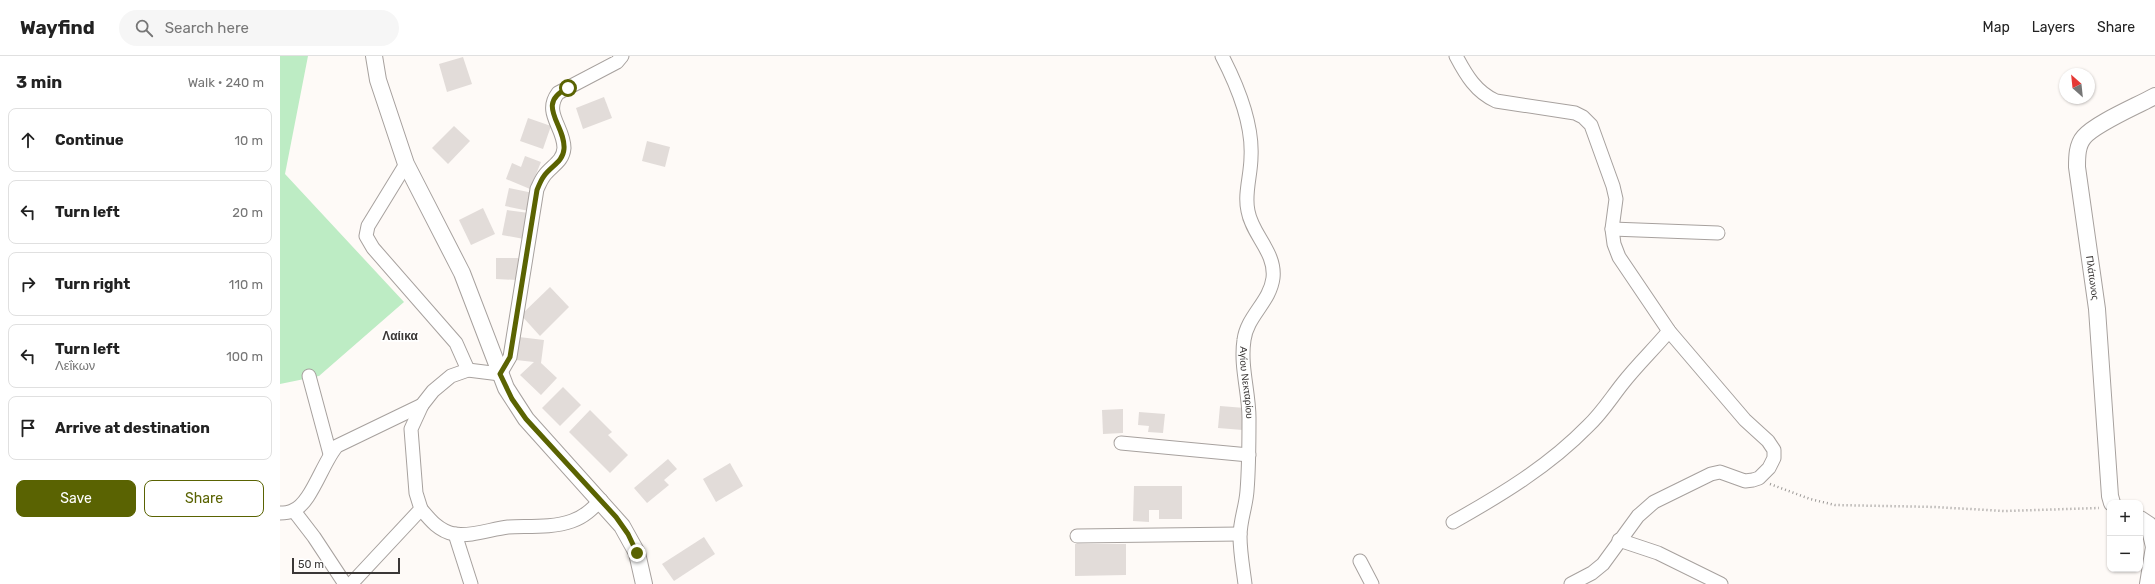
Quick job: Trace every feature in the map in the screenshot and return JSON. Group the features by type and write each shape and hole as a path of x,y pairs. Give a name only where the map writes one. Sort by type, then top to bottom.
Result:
{"street":[{"path":"374,56 378,80 406,164 462,273 500,374 512,399 526,419 601,500 628,534 637,553 644,584"},
{"path":"500,374 510,357 537,190 545,175 560,160 564,149 553,112 552,100 558,92 617,62 622,56"},
{"name":"Αγίου Νεκταρίου","path":"1222,56 1244,108 1249,135 1252,156 1247,196 1247,210 1251,223 1265,245 1273,277 1270,294 1249,322 1244,339 1243,362 1249,399 1249,455 1247,492 1240,534 1245,584"},
{"path":"1456,56 1473,84 1484,95 1496,101 1575,113 1583,117 1591,125 1613,186 1616,199 1612,229 1614,244 1619,257 1669,332 1745,420 1768,440 1774,450 1774,458 1769,468 1759,478 1745,481 1720,472 1711,474 1654,502 1638,516 1598,569 1571,584"},
{"name":"Πλάτωνος","path":"2109,500 2110,496 2097,309 2077,167 2078,150 2084,137 2097,127 2155,96"},
{"path":"406,164 368,226 366,236 373,248 456,343 468,370"},
{"path":"1612,229 1718,232"},
{"path":"1453,522 1503,494 1554,456 1588,427 1605,408 1622,384 1669,332"},
{"path":"500,374 468,370 451,376 433,391 422,405 411,429 416,493 421,509 431,522 443,530 455,534 558,524 583,516 601,500"},
{"path":"309,376 330,454"},
{"path":"280,514 294,511 311,493 330,454 337,446 422,405"},
{"path":"1121,443 1249,455"},
{"path":"351,584 421,509"},
{"path":"294,511 314,537 345,584"},
{"path":"2143,520 2149,525 2154,547 2148,584"},
{"path":"455,534 471,584"},
{"path":"1077,536 1240,534"},
{"path":"1620,540 1658,553 1721,584"},
{"path":"1360,561 1372,584"}],"path":[{"path":"1759,478 1772,485 1810,499 1835,505 1935,507 2004,511 2107,506"}],"green space":[{"path":"280,56 308,56 285,174 404,302 319,376 280,384"}],"building":[{"path":"463,57 472,84 447,92 439,64"},
{"path":"604,97 612,118 583,129 576,108"},
{"path":"528,118 551,126 543,149 520,141"},
{"path":"454,126 470,141 448,164 432,148"},
{"path":"647,141 670,147 665,167 642,161"},
{"path":"525,156 541,162 530,189 506,179 512,163 521,167"},
{"path":"509,188 533,193 529,211 505,206"},
{"path":"483,208 495,234 471,245 459,220"},
{"path":"507,210 529,213 524,239 502,235"},
{"path":"496,258 518,258 518,280 496,279"},
{"path":"550,287 569,307 540,336 521,315"},
{"path":"519,337 544,340 541,363 557,378 541,395 520,375 534,362 516,360"},
{"path":"563,387 581,405 560,426 542,408"},
{"path":"1220,406 1245,408 1243,430 1218,428"},
{"path":"1123,409 1123,433 1103,434 1102,410"},
{"path":"590,410 612,432 608,435 628,455 610,473 569,432"},
{"path":"1139,412 1165,414 1163,433 1148,432 1149,426 1138,425"},
{"path":"668,459 677,469 664,480 669,485 647,503 634,488"},
{"path":"730,463 743,486 716,502 703,479"},
{"path":"1134,486 1182,486 1182,519 1159,519 1159,510 1149,510 1149,522 1133,521"},
{"path":"704,537 715,554 674,581 662,564"},
{"path":"1075,544 1126,544 1126,575 1075,576"}],"district":[{"name":"Λαίικα","path":"400,336"}],"route":[{"path":"568,88 558,92 552,100 553,112 564,149 560,160 545,175 537,190 510,357 500,374 512,399 526,419 616,517 628,534 637,553"}]}
